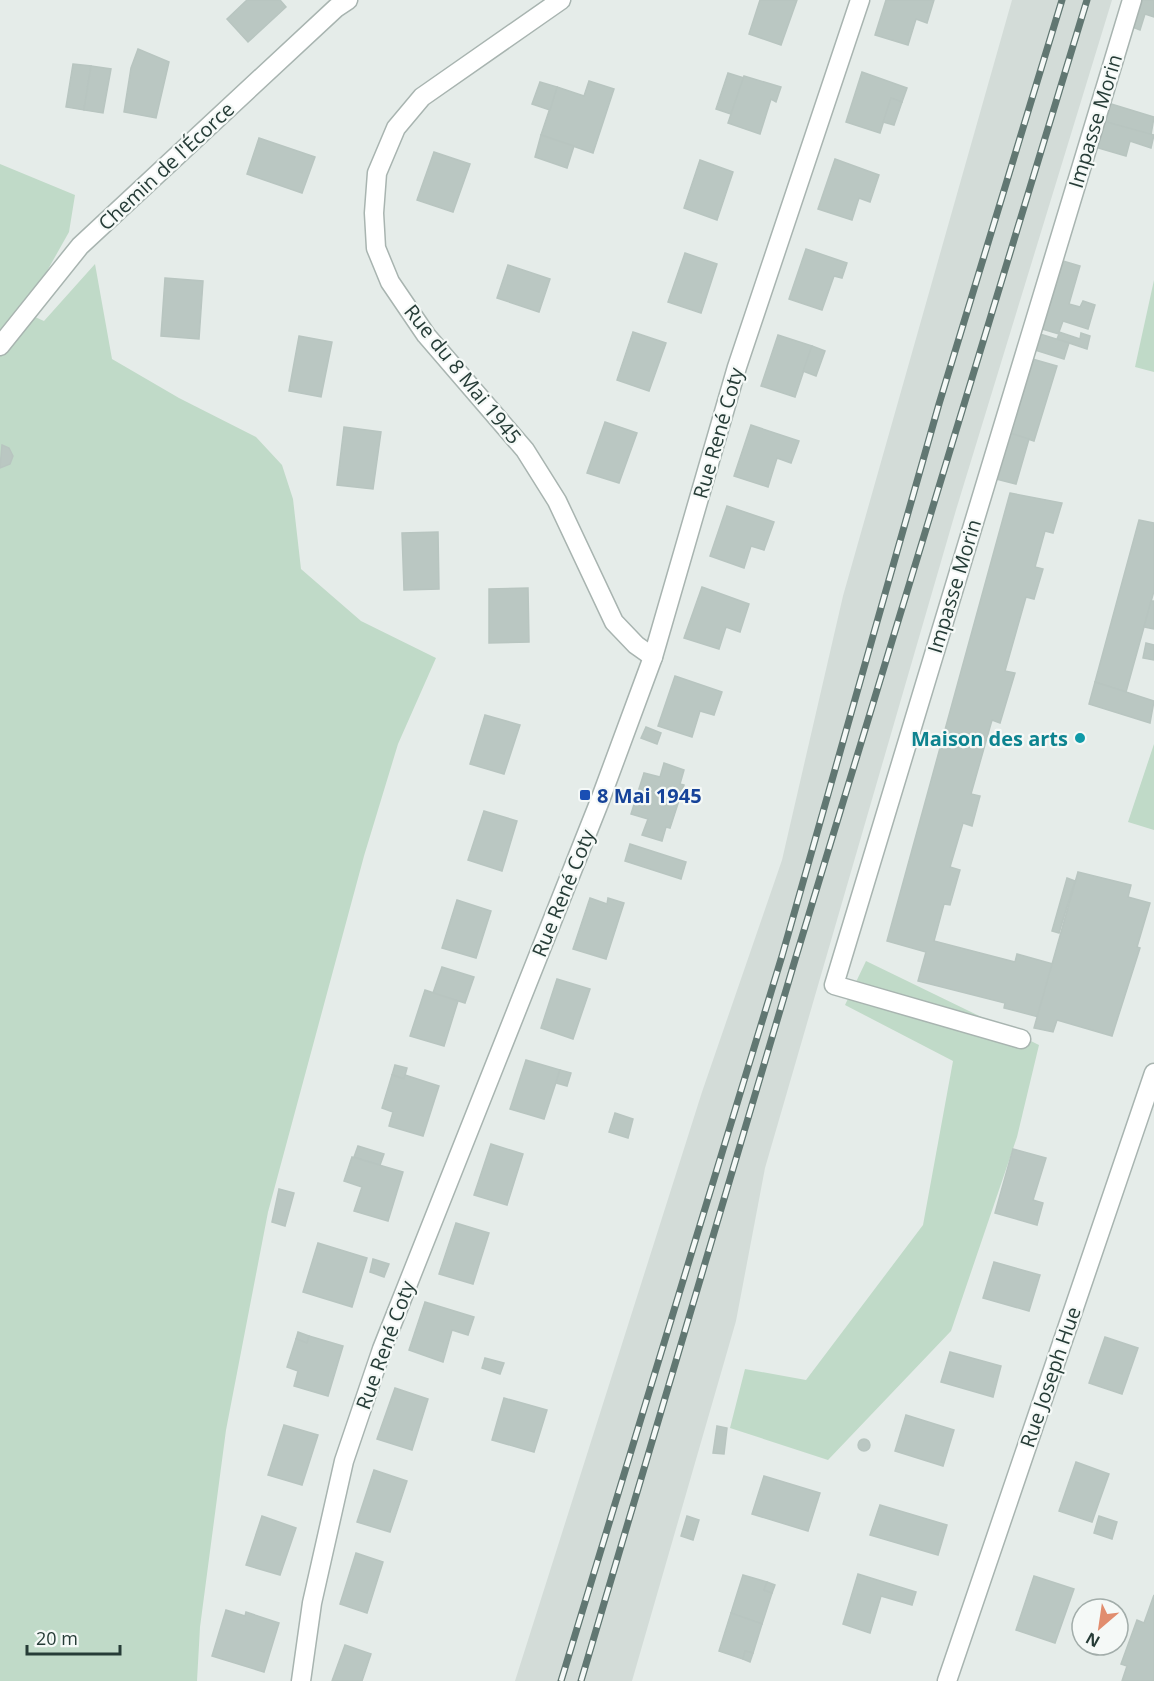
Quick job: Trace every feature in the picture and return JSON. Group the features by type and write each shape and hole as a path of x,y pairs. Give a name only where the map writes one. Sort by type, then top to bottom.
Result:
{"street":[{"name":"Chemin de l'Écorce","path":"0,346 80,246 336,8 348,0"},
{"name":"Rue du 8 Mai 1945","path":"561,0 422,97 396,128 377,173 374,213 376,248 390,282 426,335 525,450 557,501 614,622 636,645 653,657"},
{"name":"Rue René Coty","path":"301,1681 312,1603 344,1461 382,1349 591,823 653,657 737,367 860,0"},
{"name":"Impasse Morin","path":"1021,1039 834,985 1132,0"},
{"name":"Rue Joseph Hue","path":"947,1681 1154,1073"}],"shaded area":[{"path":"1012,0 1112,0 956,510 765,1168 736,1321 632,1681 515,1681 702,1092 782,860 843,596"}],"green space":[{"path":"0,164 75,195 69,232 24,312 44,321 95,264 112,359 179,398 256,437 282,465 293,499 301,569 361,621 436,658 398,744 364,856 268,1212 226,1430 200,1627 197,1681 0,1681"},
{"path":"1154,280 1154,372 1135,367"},
{"path":"1154,744 1154,830 1128,822"},
{"path":"866,961 1039,1045 1017,1137 951,1331 828,1460 730,1428 745,1369 806,1380 923,1225 953,1061 845,1005"}],"building":[{"path":"247,0 280,0 286,7 248,42 227,19"},
{"path":"760,0 797,0 781,45 749,34"},
{"path":"886,0 934,0 927,23 916,19 908,45 875,35"},
{"path":"1138,0 1154,0 1154,17 1145,14 1140,30 1130,26"},
{"path":"138,49 169,62 156,118 124,112 131,68"},
{"path":"73,64 91,66 84,110 66,107"},
{"path":"91,66 111,69 103,113 84,110"},
{"path":"862,72 907,88 902,102 891,98 880,133 846,122"},
{"path":"728,73 744,78 731,114 716,109"},
{"path":"744,76 781,87 776,102 771,99 760,134 728,123"},
{"path":"589,81 614,89 593,153 541,135 557,87 584,96"},
{"path":"540,82 557,87 550,110 532,104"},
{"path":"891,98 902,102 894,125 883,122"},
{"path":"1108,103 1154,117 1151,135 1103,121"},
{"path":"1103,121 1154,135 1151,148 1130,141 1126,156 1095,147"},
{"path":"541,135 574,146 567,168 535,157"},
{"path":"259,138 315,157 302,193 247,174"},
{"path":"434,152 470,164 453,212 417,200"},
{"path":"835,159 879,175 870,202 859,198 852,220 818,209"},
{"path":"700,160 733,172 717,220 684,208"},
{"path":"806,249 847,263 842,278 834,276 822,310 789,299"},
{"path":"685,253 717,264 701,313 668,302"},
{"path":"1063,261 1080,266 1069,304 1080,307 1083,301 1095,305 1088,329 1063,321 1059,332 1080,339 1081,333 1090,336 1087,349 1057,339 1059,334 1042,329"},
{"path":"508,265 550,279 539,312 497,298"},
{"path":"165,278 203,281 199,339 161,336"},
{"path":"633,332 666,343 649,391 617,380"},
{"path":"1040,334 1069,343 1064,359 1035,350"},
{"path":"778,335 812,346 795,397 761,386"},
{"path":"299,336 332,342 321,397 289,391"},
{"path":"812,346 825,351 816,376 803,371"},
{"path":"1029,358 1057,366 1034,441 1006,432"},
{"path":"605,422 637,433 619,483 587,473"},
{"path":"751,425 799,441 791,463 777,458 768,487 734,476"},
{"path":"344,427 381,432 373,489 337,485"},
{"path":"1010,433 1029,439 1016,484 996,479"},
{"path":"2,445 9,448 13,456 10,464 0,468"},
{"path":"1010,493 1062,503 1053,533 1045,531 1035,567 1043,569 1034,599 1026,597 1005,671 1015,673 1000,723 992,720 971,794 980,796 972,826 963,823 950,867 960,870 950,905 944,904 934,941 1015,962 1017,954 1053,964 1039,1017 1004,1008 1005,1003 918,981 926,952 887,941"},
{"path":"727,506 774,522 764,550 751,546 744,568 710,556"},
{"path":"1139,520 1154,523 1154,591 1126,692 1095,682"},
{"path":"438,532 439,589 404,590 402,533"},
{"path":"702,587 749,604 740,632 726,627 719,649 684,638"},
{"path":"528,588 529,642 489,643 489,589"},
{"path":"1151,601 1154,601 1154,629 1144,627"},
{"path":"1146,643 1154,645 1154,660 1143,658"},
{"path":"675,676 722,692 714,715 700,711 692,737 658,726"},
{"path":"1095,682 1154,701 1150,723 1089,704"},
{"path":"485,715 520,725 504,774 470,764"},
{"path":"646,727 661,733 657,744 641,738"},
{"path":"664,763 684,770 680,784 684,785 670,828 666,827 662,841 642,835 648,819 631,814 644,773 660,777"},
{"path":"484,811 517,821 502,871 468,860"},
{"path":"630,844 686,862 681,879 625,861"},
{"path":"1078,872 1131,885 1128,897 1150,903 1137,947 1140,948 1112,1036 1057,1020 1053,1032 1034,1028"},
{"path":"1067,878 1075,881 1059,933 1052,931"},
{"path":"590,898 607,904 608,898 624,903 606,959 573,949"},
{"path":"457,900 491,911 476,958 442,948"},
{"path":"442,967 474,977 465,1003 433,993"},
{"path":"557,979 590,989 573,1039 541,1028"},
{"path":"425,990 458,1001 444,1046 410,1036"},
{"path":"526,1060 560,1070 544,1119 510,1109"},
{"path":"395,1065 407,1068 404,1079 392,1075"},
{"path":"560,1070 571,1073 567,1086 556,1083"},
{"path":"392,1075 404,1079 405,1075 439,1086 423,1136 389,1126 393,1112 382,1108"},
{"path":"615,1113 633,1119 628,1138 609,1132"},
{"path":"491,1144 523,1154 507,1205 474,1195"},
{"path":"358,1146 384,1154 380,1165 354,1157"},
{"path":"1013,1149 1046,1158 1033,1200 1043,1203 1037,1225 995,1213"},
{"path":"352,1157 403,1172 388,1221 354,1211 362,1187 344,1181"},
{"path":"279,1189 294,1193 285,1226 272,1222"},
{"path":"456,1223 489,1233 473,1284 439,1274"},
{"path":"318,1243 367,1258 352,1307 303,1292"},
{"path":"373,1259 389,1264 384,1277 370,1272"},
{"path":"994,1262 1040,1275 1029,1311 983,1298"},
{"path":"425,1302 474,1317 468,1335 452,1330 443,1362 409,1350"},
{"path":"298,1332 309,1336 307,1343 296,1339"},
{"path":"309,1336 343,1346 328,1396 294,1386 298,1371 287,1367 296,1339 307,1343"},
{"path":"1105,1337 1138,1348 1122,1394 1089,1383"},
{"path":"950,1352 1001,1366 993,1397 941,1382"},
{"path":"485,1358 504,1363 500,1374 482,1368"},
{"path":"395,1388 428,1399 412,1450 377,1439"},
{"path":"504,1398 547,1410 534,1452 492,1440"},
{"path":"906,1415 954,1430 943,1466 895,1451"},
{"path":"284,1425 318,1435 302,1485 268,1475"},
{"path":"717,1426 727,1428 724,1454 713,1453"},
{"path":"866,1439 869,1440 869,1450 862,1451 859,1450 858,1443 859,1440"},
{"path":"1076,1462 1109,1474 1092,1522 1059,1511"},
{"path":"374,1470 407,1481 390,1532 357,1522"},
{"path":"764,1476 820,1493 808,1531 752,1514"},
{"path":"880,1505 947,1525 938,1555 870,1535"},
{"path":"262,1516 296,1528 280,1575 246,1565"},
{"path":"687,1516 699,1520 693,1540 681,1536"},
{"path":"1099,1516 1117,1522 1112,1539 1094,1533"},
{"path":"356,1553 383,1562 367,1613 340,1604"},
{"path":"858,1574 916,1592 912,1605 881,1596 870,1633 843,1624"},
{"path":"743,1575 767,1582 764,1590 772,1593 762,1624 731,1613"},
{"path":"1034,1576 1074,1589 1055,1643 1016,1630"},
{"path":"767,1582 775,1585 772,1593 764,1590"},
{"path":"1154,1595 1154,1681 1122,1681 1127,1666 1121,1664 1124,1657 1130,1657 1130,1639 1137,1620 1144,1623"},
{"path":"226,1610 245,1616 246,1612 279,1623 264,1672 212,1656"},
{"path":"731,1613 762,1624 753,1653 745,1651 743,1659 719,1651"},
{"path":"345,1645 371,1654 362,1681 332,1681"},
{"path":"745,1651 753,1653 750,1662 743,1659"}],"railway":[{"path":"561,1681 782,956 939,404 1062,0"},
{"path":"581,1681 795,960 1087,0"}],"place":[{"name":"Maison des arts","path":"1080,738"},
{"name":"8 Mai 1945","path":"585,795"}]}
